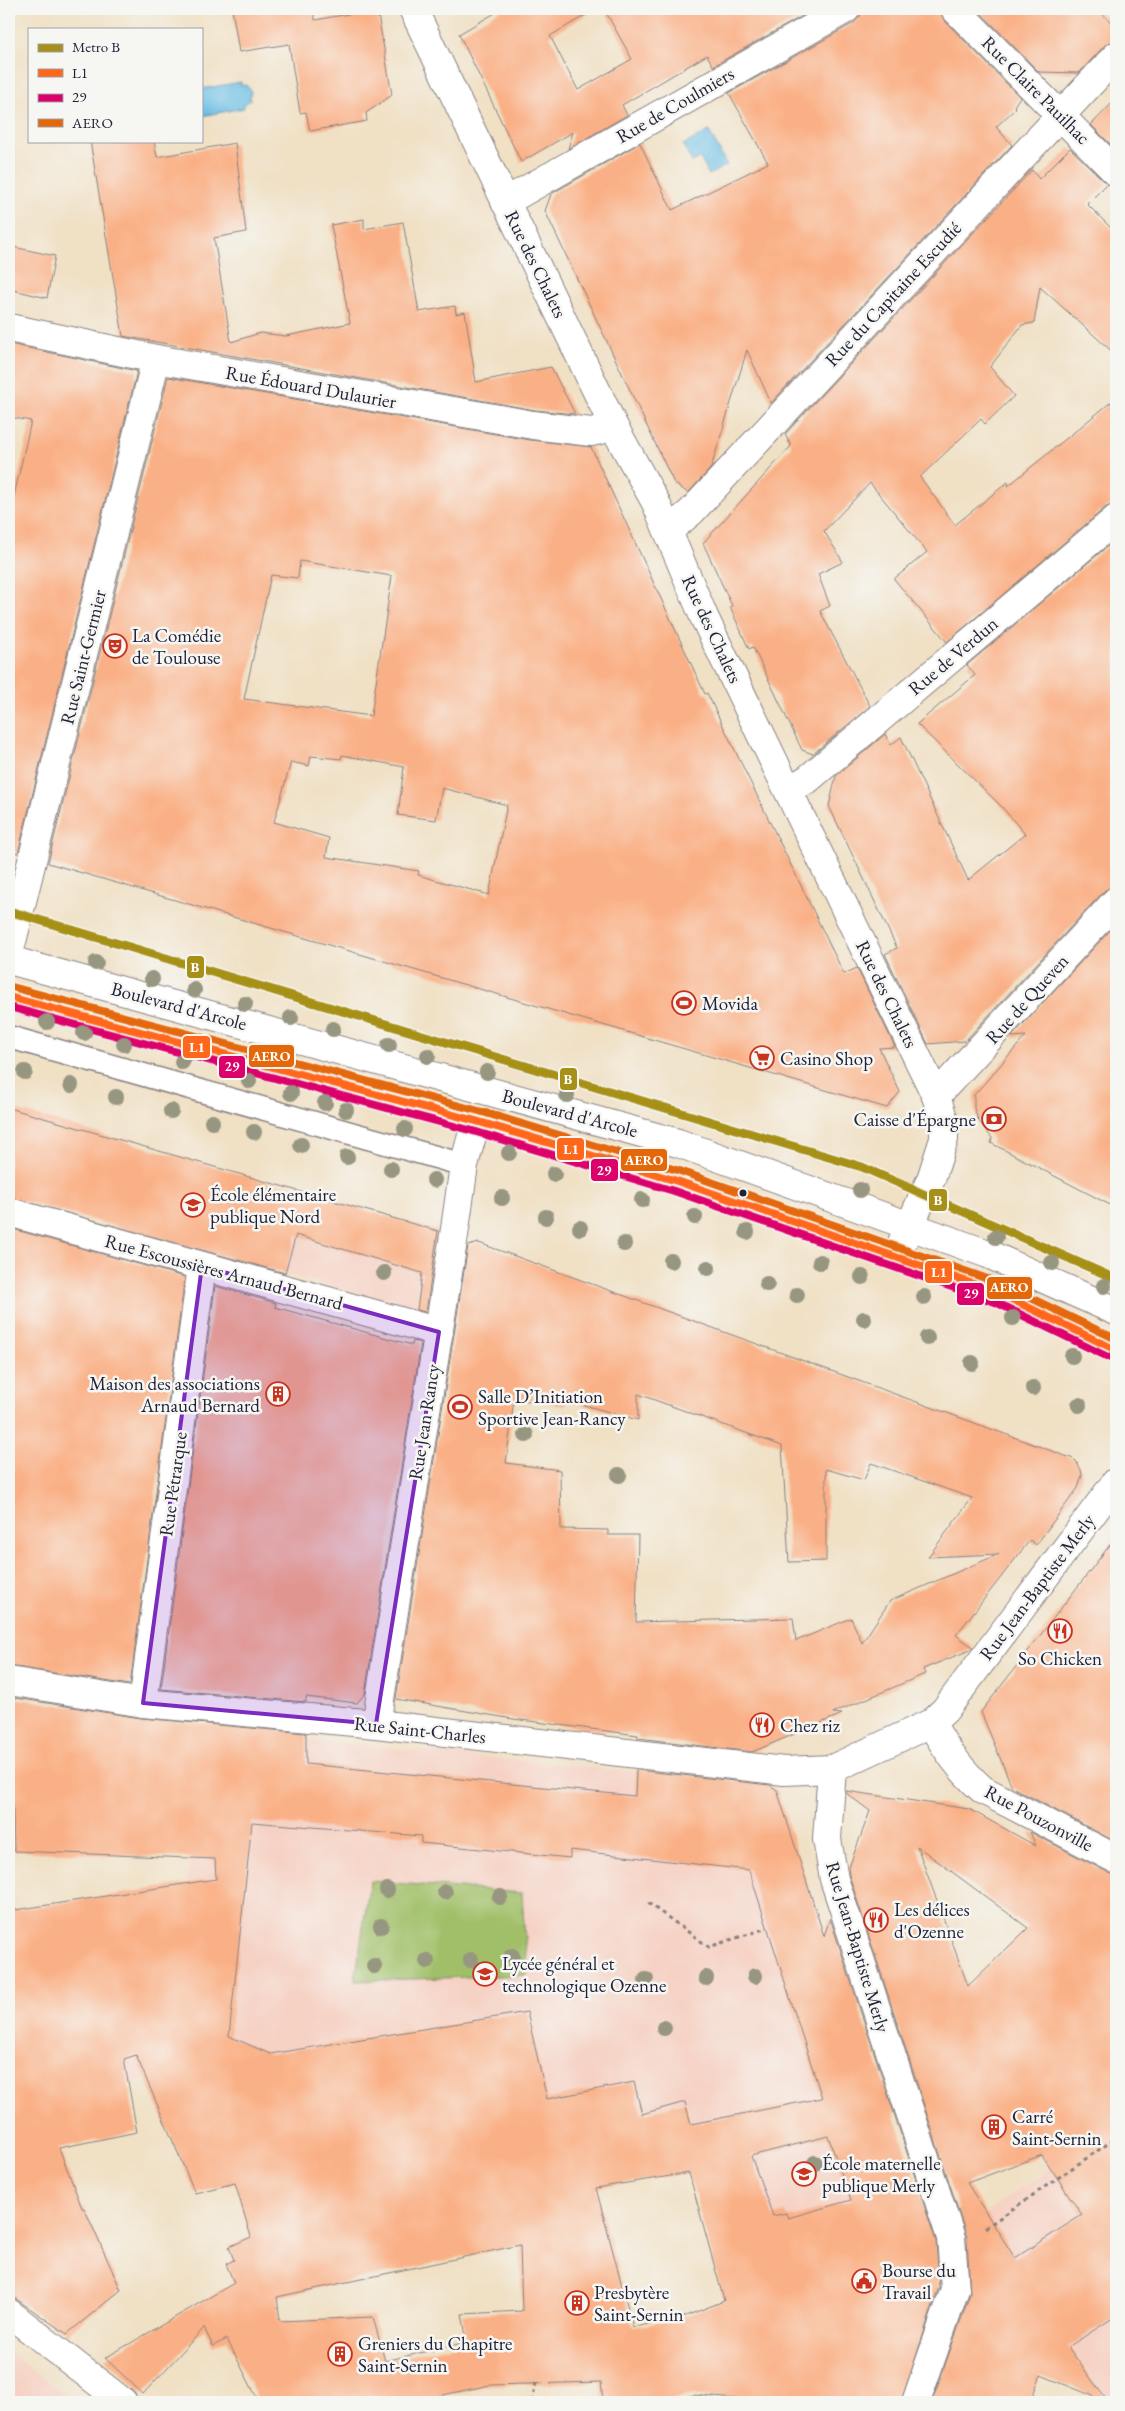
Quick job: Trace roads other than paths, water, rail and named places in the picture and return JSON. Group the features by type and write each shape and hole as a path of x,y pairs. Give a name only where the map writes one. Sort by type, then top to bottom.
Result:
{"street":[{"name":"Rue des Chalets","path":"413,9 614,427 656,503 704,617 936,1096 944,1121 944,1139 930,1179 896,1256"},
{"name":"Rue de Coulmiers","path":"505,202 846,9"},
{"name":"Rue Claire Pauilhac","path":"955,9 1116,172"},
{"name":"Rue du Capitaine Escudié","path":"668,531 691,512 1116,56"},
{"name":"Rue Édouard Dulaurier","path":"9,328 156,360 533,426 592,432 614,427"},
{"name":"Rue Saint-Germier","path":"9,954 156,360"},
{"name":"Rue de Verdun","path":"788,790 808,779 1116,519"},
{"name":"Rue de Queven","path":"936,1096 1116,901"},
{"name":"Boulevard d'Arcole","path":"9,960 678,1142 988,1254 1116,1311"},
{"name":"Boulevard d'Arcole","path":"9,997 476,1121 677,1181 999,1293 1116,1350"},
{"name":"Rue Jean Rancy","path":"376,1724 464,1165 476,1121"},
{"name":"Rue Escoussières Arnaud Bernard","path":"9,1212 439,1332"},
{"name":"Rue Pétrarque","path":"143,1703 202,1266"},
{"name":"Rue Jean-Baptiste Merly","path":"916,2402 955,2288 951,2238 834,1879 827,1839 832,1769 932,1723 945,1710 1116,1482"},
{"name":"Rue Saint-Charles","path":"9,1681 143,1703 376,1724 784,1771 832,1769"},
{"name":"Rue Pouzonville","path":"932,1723 946,1749 964,1773 983,1790 1116,1859"},
{"path":"9,2313 123,2402"}],"lane":[{"path":"9,1037 464,1165"}],"water":[{"path":"241,82 241,85 246,85 251,91 250,100 244,104 244,108 202,116 202,89"},
{"path":"709,131 727,165 709,175 700,158 692,162 683,145"}],"metro line":[{"name":"B","path":"9,911 862,1167 1116,1279"}],"place":[{"name":"La Comédie de Toulouse","path":"115,646"},
{"name":"Movida","path":"684,1003"},
{"name":"Casino Shop","path":"762,1058"},
{"name":"Caisse d'Épargne","path":"994,1119"},
{"name":"École élémentaire publique Nord","path":"193,1205"},
{"name":"Maison des associations Arnaud Bernard","path":"278,1394"},
{"name":"Salle D’Initiation Sportive Jean-Rancy","path":"460,1407"},
{"name":"So Chicken","path":"1060,1631"},
{"name":"Chez riz","path":"762,1725"},
{"name":"Les délices d'Ozenne","path":"876,1920"},
{"name":"Lycée général et technologique Ozenne","path":"485,1974"},
{"name":"Carré Saint-Sernin","path":"994,2127"},
{"name":"École maternelle publique Merly","path":"804,2174"},
{"name":"Bourse du Travail","path":"864,2281"},
{"name":"Presbytère Saint-Sernin","path":"577,2303"},
{"name":"Greniers du Chapitre Saint-Sernin","path":"340,2354"}]}
